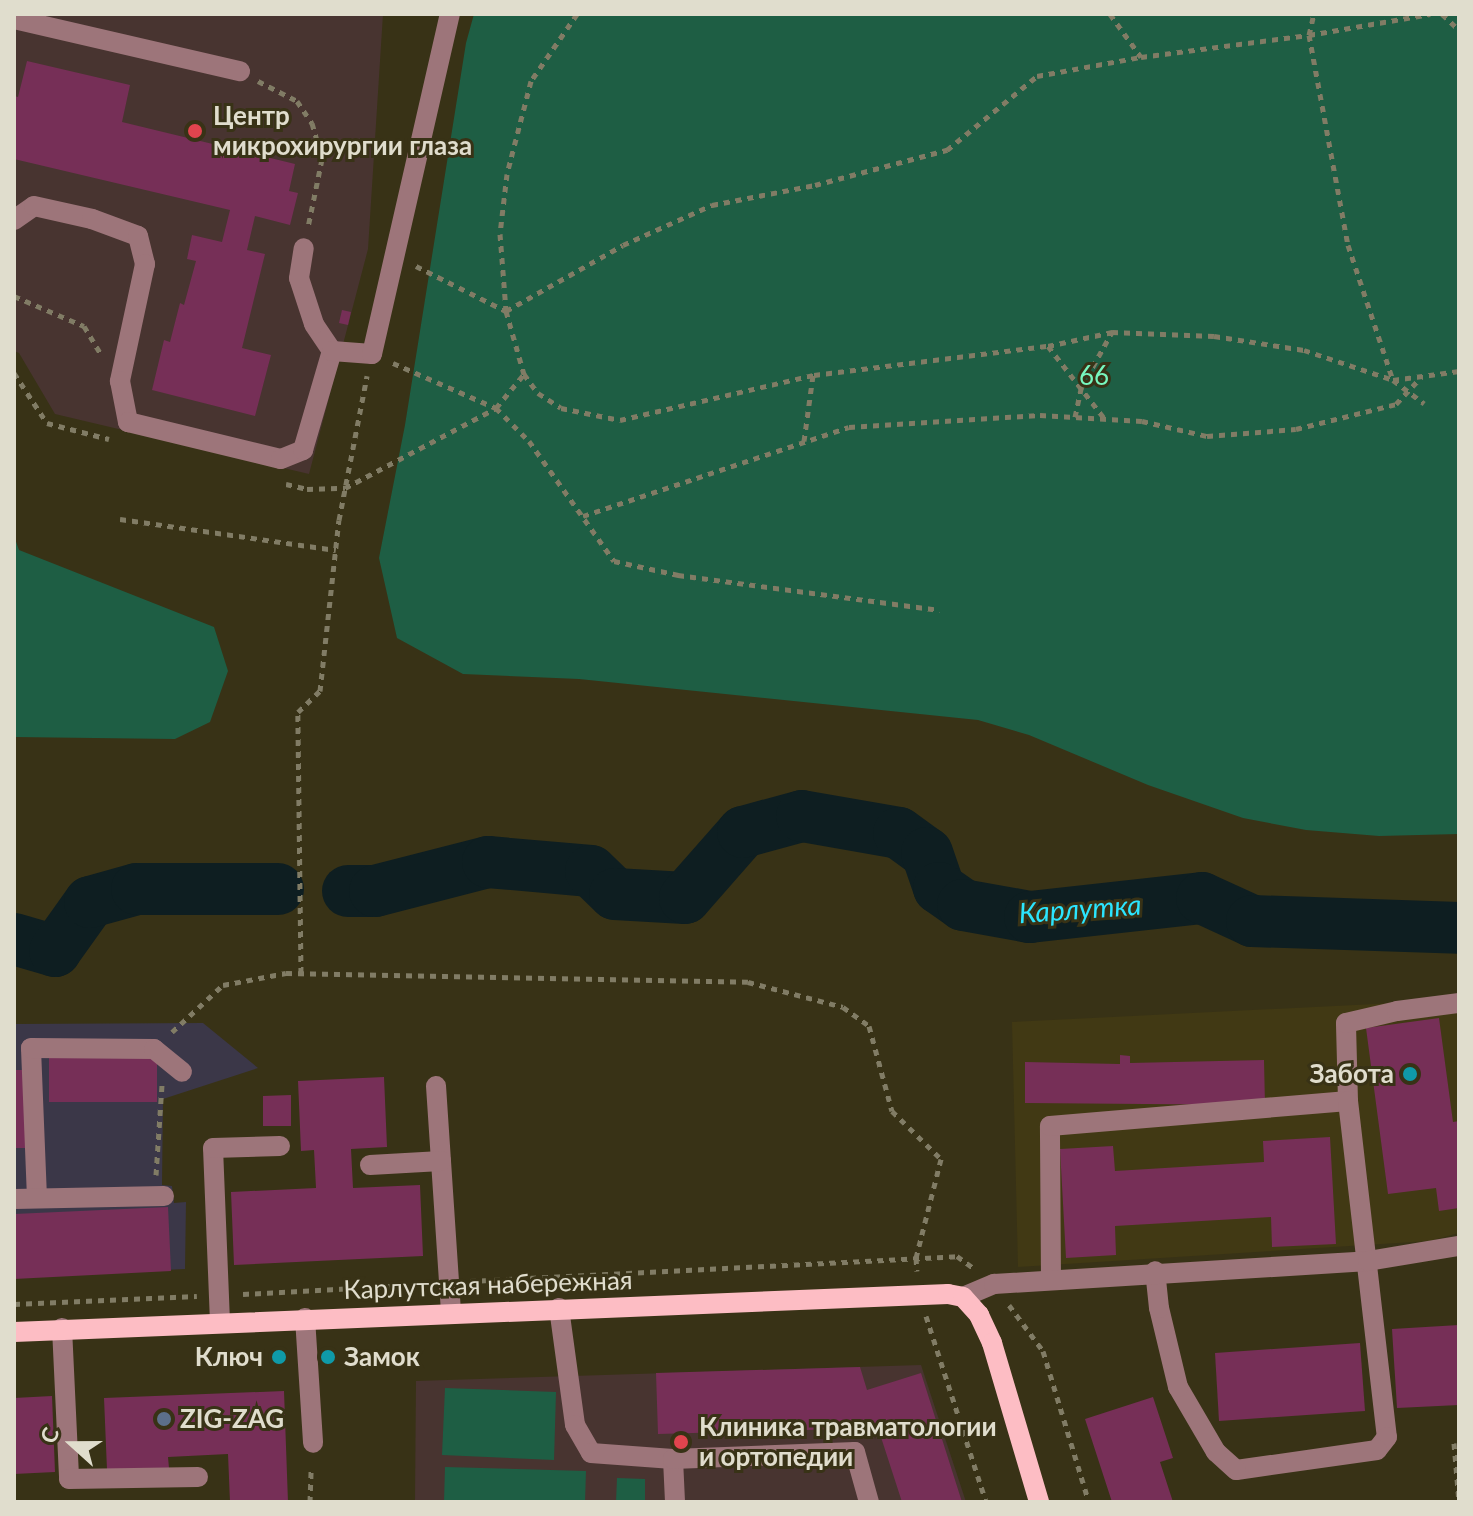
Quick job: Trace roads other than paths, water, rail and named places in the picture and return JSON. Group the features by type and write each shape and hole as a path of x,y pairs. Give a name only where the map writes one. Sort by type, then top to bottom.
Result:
{"main road":[{"name":"Карлутская набережная","path":"14,1332 559,1308 919,1295 963,1297"},
{"path":"963,1297 979,1315 992,1343 1039,1502"}],"lane":[{"path":"332,351 372,354 450,14"},
{"path":"14,19 240,71"},
{"path":"14,220 34,206 92,219 138,236 145,264 120,381 128,422 281,459 303,450 332,351"},
{"path":"304,248 299,278 314,324 332,351"},
{"path":"1155,1271 1159,1308 1178,1387 1216,1452 1236,1470 1377,1450 1387,1437 1348,1101 1346,1023 1397,1011 1459,1003"},
{"path":"37,1198 22,1049 168,1060"},
{"path":"436,1086 451,1313"},
{"path":"1051,1280 1050,1126 1348,1101"},
{"path":"220,1322 213,1148 280,1146"},
{"path":"370,1165 441,1161"},
{"path":"14,1199 160,1196"},
{"path":"963,1297 994,1284 1155,1271 1368,1261 1459,1246"},
{"path":"559,1308 575,1425 591,1453 673,1459 855,1452 869,1502"},
{"path":"305,1318 313,1443"},
{"path":"62,1328 69,1479 198,1477"},
{"path":"673,1459 675,1502"}],"waterway":[{"name":"Карлутка","path":"348,891 375,891 488,862 591,871 615,894 685,898 743,832 802,816 899,833 927,853 939,888 963,905 1030,917 1202,898 1252,921 1459,928"},
{"name":"Карлутка","path":"14,939 55,951 90,902 137,889 278,889"}],"place":[{"name":"Центр микрохирургии глаза","path":"195,131"},
{"name":"Забота","path":"1410,1074"},
{"name":"Ключ","path":"279,1357"},
{"name":"Замок","path":"328,1357"},
{"name":"ZIG-ZAG","path":"164,1419"},
{"name":"Клиника травматологии и ортопедии","path":"681,1442"}],"park label":[{"name":"66","path":"1094,376"}]}
